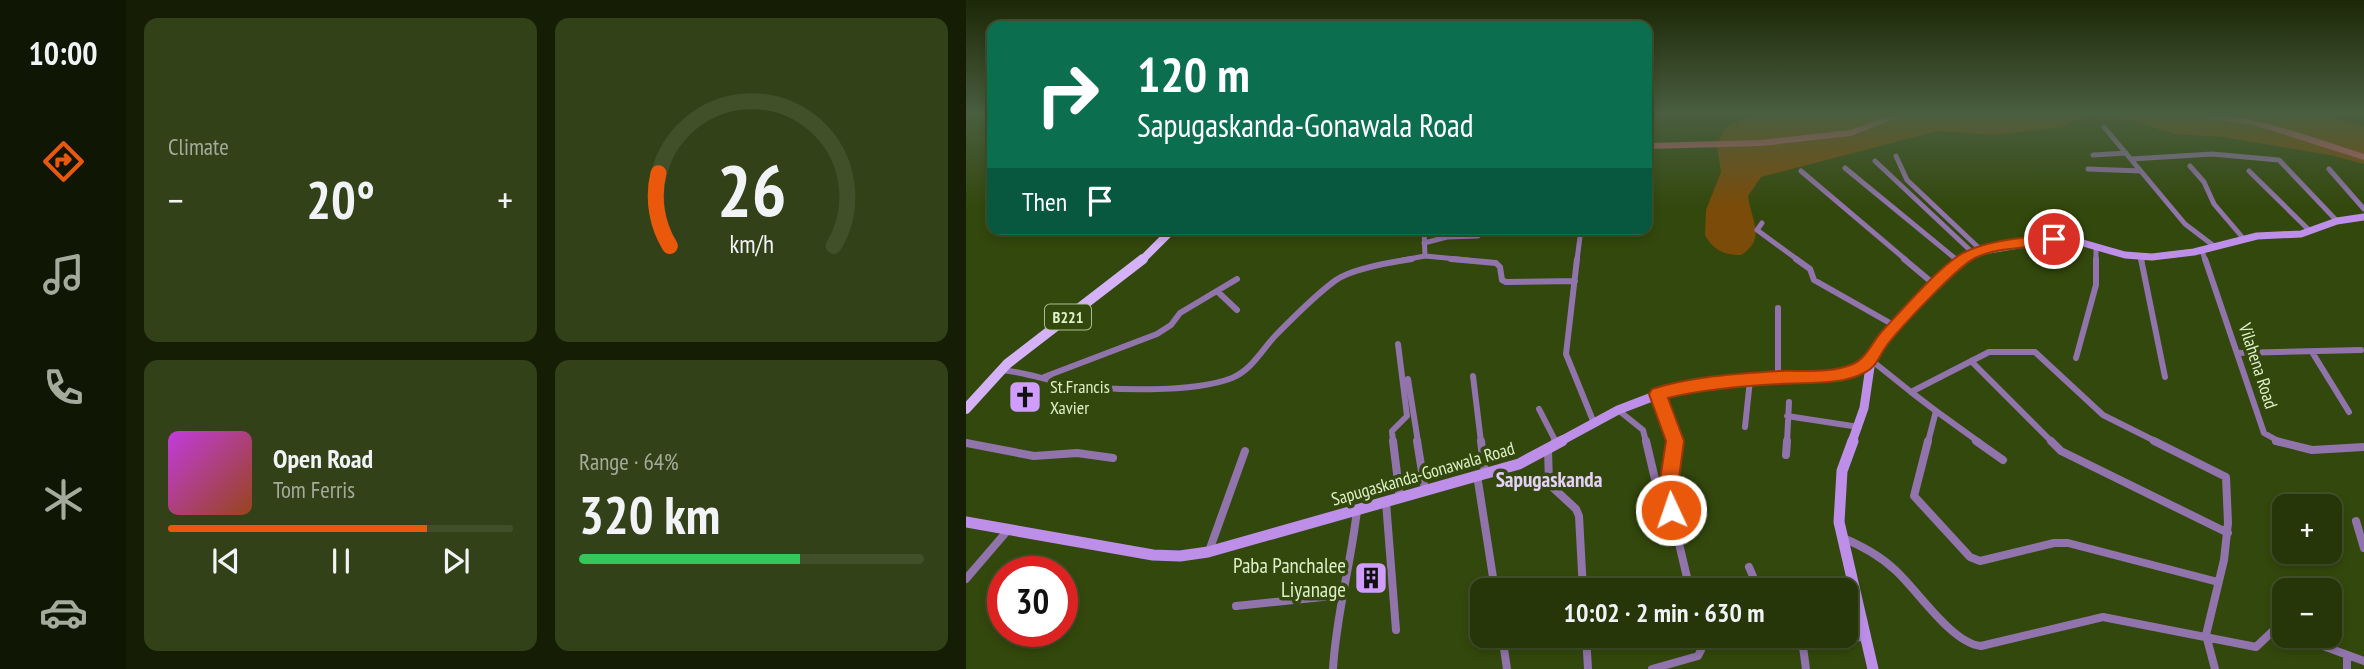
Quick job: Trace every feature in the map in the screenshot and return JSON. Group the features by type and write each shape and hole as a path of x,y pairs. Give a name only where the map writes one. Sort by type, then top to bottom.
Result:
{"main road":[{"name":"B221","path":"966,409 1001,370 1024,350 1141,261 1167,235"}],"street":[{"path":"2119,145 2185,224 2214,246"},
{"path":"2093,155 2126,153"},
{"path":"2131,159 2211,154 2279,160 2337,220"},
{"path":"1896,156 1907,180 1977,252"},
{"path":"1875,161 1977,252"},
{"path":"2190,166 2204,182 2214,204 2244,238"},
{"path":"1845,168 1960,263"},
{"path":"2088,169 2141,171"},
{"path":"2329,169 2363,216"},
{"path":"1801,171 1935,285"},
{"path":"2249,171 2311,231"},
{"name":"Sapugaskanda-Gonawala Road","path":"966,522 1153,555 1180,556 1208,552 1519,464 1618,410 1658,394 1686,387 1750,380 1843,374 1864,367 1881,341 1935,285 1977,252 2054,239 2141,257 2202,250 2244,238 2311,231 2337,220 2363,216"},
{"path":"1762,223 1757,230 1810,269 1814,280 1897,327"},
{"path":"1424,235 1425,256"},
{"path":"1580,235 1566,354 1594,423"},
{"path":"1424,243 1447,237 1478,236"},
{"path":"2076,358 2096,285 2096,247"},
{"name":"Vilahena Road","path":"2202,250 2264,433 2273,440 2295,448 2335,450 2364,447"},
{"path":"1001,370 1082,386 1127,389 1223,382 1250,367 1275,336 1335,281 1389,263 1425,256 1496,263 1500,267 1502,280 1506,282 1575,281"},
{"path":"2141,257 2165,377"},
{"path":"1043,377 1157,334 1171,325 1180,313 1237,279"},
{"path":"1217,291 1237,310"},
{"path":"1778,308 1778,378"},
{"path":"1398,344 1407,416 1392,430 1400,498"},
{"path":"2238,353 2361,350"},
{"path":"1911,392 1989,352 2035,352 2103,415 2226,477 2228,533 2206,635 2215,669"},
{"path":"2312,352 2349,412"},
{"path":"1873,669 1839,522 1842,471 1859,427 1871,360 2003,460"},
{"path":"1971,361 2061,451 2228,533"},
{"path":"1473,376 1494,578"},
{"path":"1408,379 1425,490"},
{"path":"1745,427 1750,380"},
{"path":"1658,394 1675,441 1667,493 1686,578"},
{"path":"1786,455 1789,402"},
{"path":"1538,409 1553,446 1549,484 1576,509 1579,516 1582,578"},
{"path":"1618,410 1643,430 1655,479"},
{"path":"1936,411 1914,495 1930,516 1970,556 1980,561 2054,542 2068,543 2218,582"},
{"path":"1787,416 1859,427"},
{"path":"966,443 1034,456 1077,453 1113,458"},
{"path":"1208,552 1245,451"},
{"path":"1387,502 1396,630"},
{"path":"1334,669 1336,622 1352,552 1357,510"},
{"path":"2356,521 2364,548"},
{"path":"966,579 1008,530"},
{"path":"1841,538 1860,544 1885,559 1956,635 1970,645 1981,646 2103,617 2206,635 2256,647 2272,632"},
{"path":"1749,567 1753,578"},
{"path":"1236,606 1342,595"},
{"path":"1858,637 1866,637"},
{"path":"1504,648 1507,669"},
{"path":"1587,648 1588,669"},
{"path":"1652,669 1698,656 1702,648"},
{"path":"1802,648 1806,669"},
{"path":"2330,648 2364,661"},
{"path":"2347,654 2347,669"}],"shaded area":[{"path":"1883,145 1761,177 1748,196 1755,236 1749,249 1741,255 1724,253 1715,248 1705,235 1706,210 1721,172 1717,146"},
{"path":"2271,145 2364,145 2364,164"}],"building":[{"name":"Paba Panchalee Liyanage","path":"1381,564 1383,580 1355,587 1356,568"}],"waterway":[{"path":"1652,146 1677,145"},
{"path":"2327,145 2364,157"}],"place":[{"name":"St.Francis Xavier","path":"1025,397"},
{"name":"Paba Panchalee Liyanage","path":"1371,578"}],"district":[{"name":"Sapugaskanda","path":"1549,480"}],"route":[{"path":"1671,510 1667,493 1675,441 1658,394 1686,387 1795,376 1832,376 1855,371 1871,360 1881,341 1917,307 1935,285 1969,255 1977,251 2054,239"}]}
